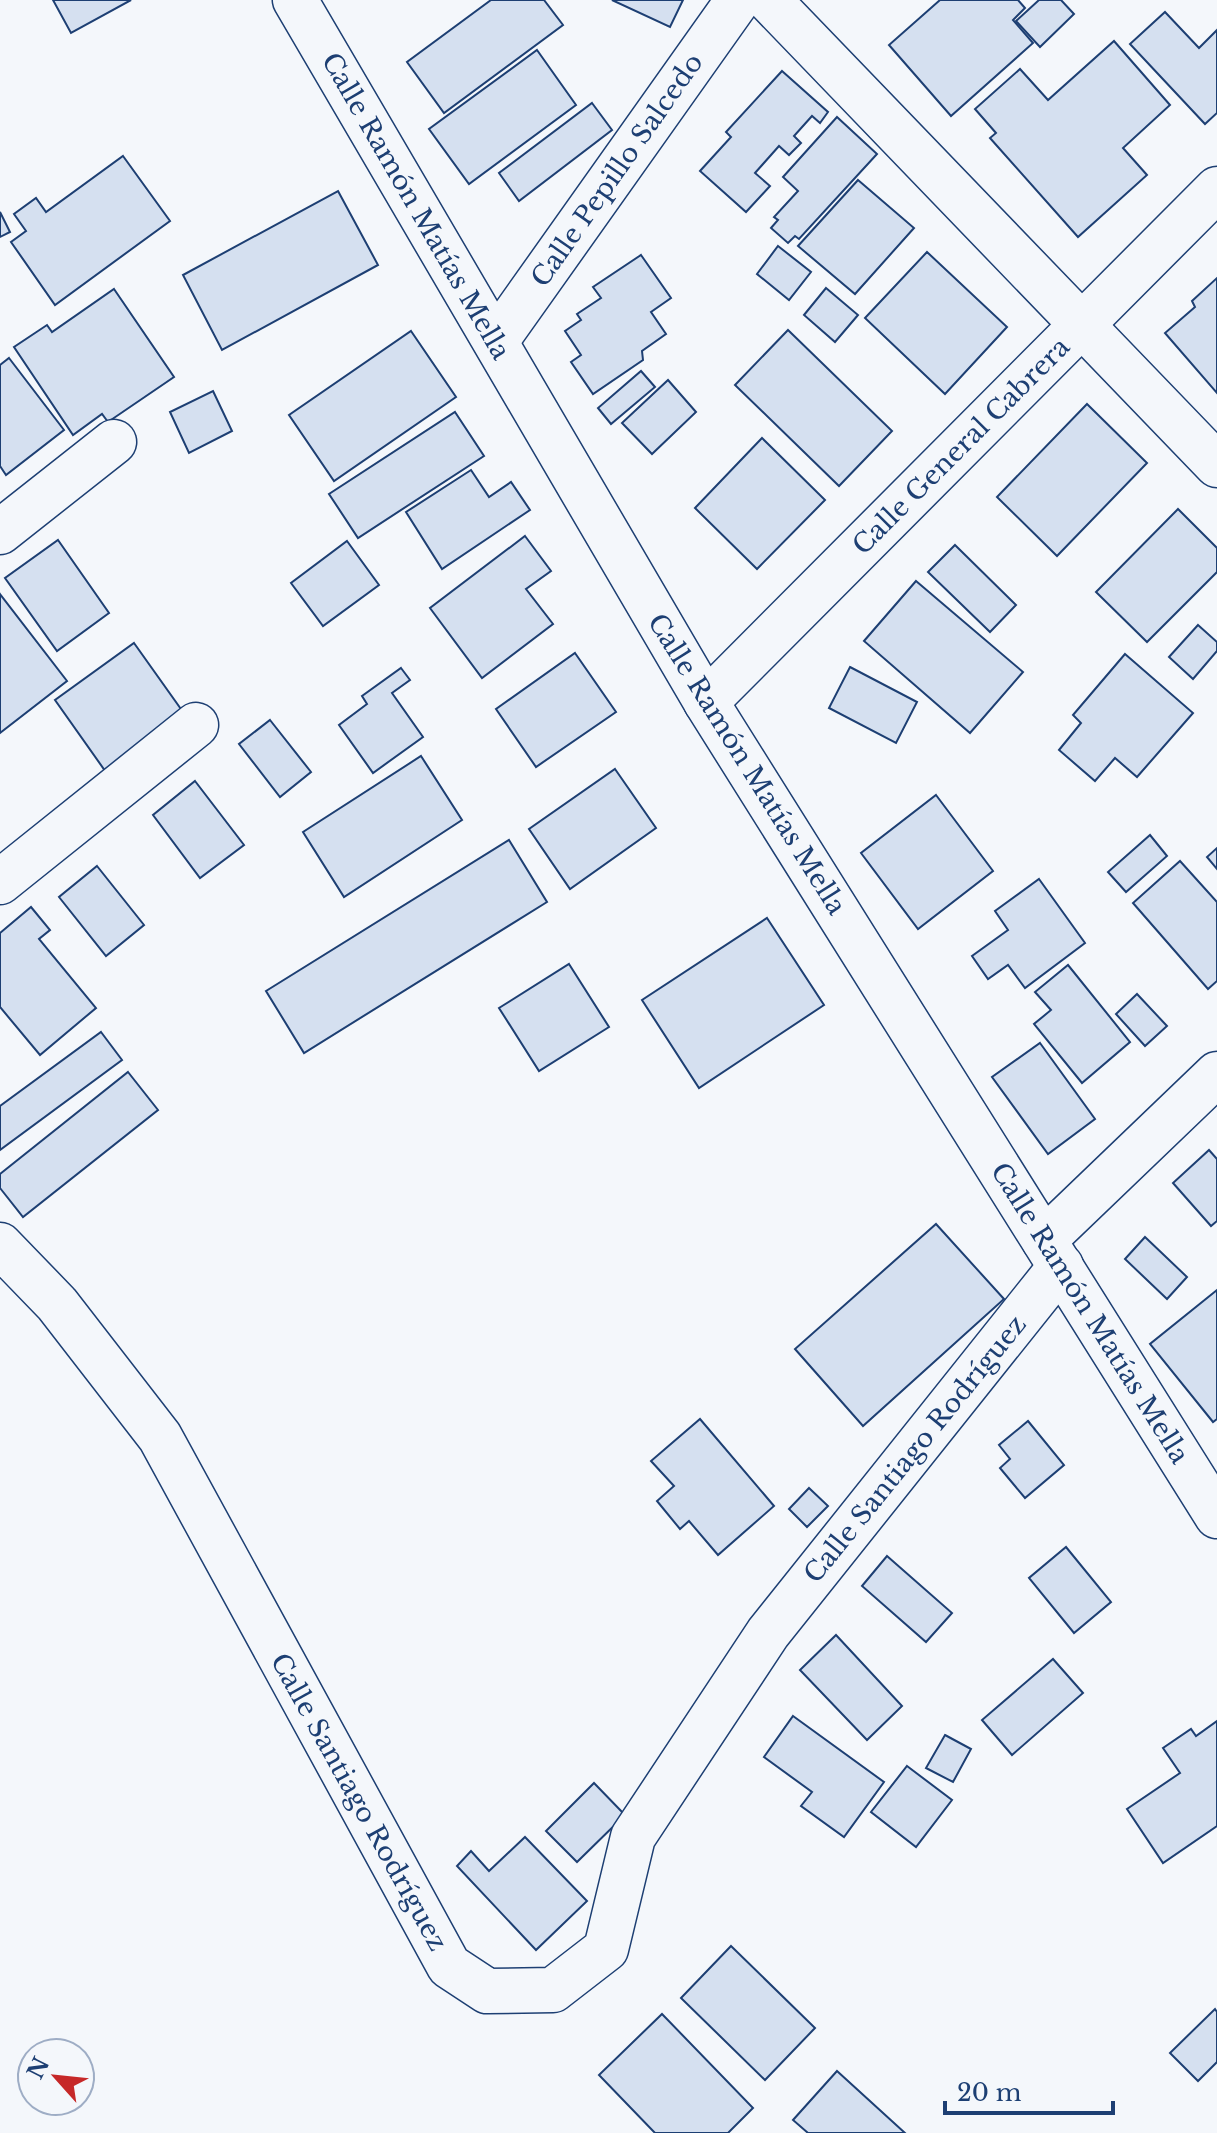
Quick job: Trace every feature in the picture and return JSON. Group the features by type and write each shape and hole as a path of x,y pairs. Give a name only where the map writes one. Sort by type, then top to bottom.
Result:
{"street":[{"name":"Calle Ramón Matías Mella","path":"295,0 706,702 1217,1516"},
{"name":"Calle Pepillo Salcedo","path":"496,341 738,0"},
{"path":"769,0 1217,465"},
{"name":"Calle General Cabrera","path":"706,702 1217,189"},
{"path":"0,532 114,442"},
{"path":"0,882 196,725"},
{"name":"Calle Santiago Rodríguez","path":"0,1245 57,1304 160,1437 449,1966 487,1991 553,1990 606,1949 633,1837 768,1633 1052,1253 1217,1074"}],"building":[{"path":"53,0 131,0 71,33"},
{"path":"491,0 544,0 563,25 444,113 407,62"},
{"path":"612,0 683,0 670,27"},
{"path":"940,0 1018,0 1025,8 1013,20 1033,43 951,116 889,45"},
{"path":"1039,0 1061,0 1074,14 1040,47 1016,21"},
{"path":"1165,12 1199,48 1217,30 1217,113 1205,124 1130,44"},
{"path":"1114,41 1170,105 1123,148 1147,175 1078,237 990,138 996,133 975,109 1020,69 1048,100"},
{"path":"537,50 576,105 469,184 429,129"},
{"path":"782,71 828,112 820,123 812,116 794,136 801,143 789,155 779,146 755,173 770,186 746,212 700,171 731,137 726,132"},
{"path":"592,103 612,130 519,201 499,173"},
{"path":"837,117 877,154 799,239 795,236 788,243 771,228 778,220 774,217 798,191 783,177"},
{"path":"123,156 170,221 55,305 11,242 26,231 14,214 36,198 46,212"},
{"path":"858,180 914,228 855,294 798,246"},
{"path":"338,191 378,265 222,350 183,275"},
{"path":"0,212 10,232 0,237"},
{"path":"778,246 811,272 789,300 757,274"},
{"path":"927,252 1007,327 945,394 865,318"},
{"path":"641,255 671,298 651,312 666,334 642,351 643,360 593,394 571,362 581,355 565,331 581,320 577,314 601,298 593,287"},
{"path":"1217,278 1217,393 1165,333 1195,307 1192,301"},
{"path":"826,288 858,315 835,342 804,315"},
{"path":"114,289 174,377 108,422 102,414 73,435 14,347 47,325 52,332"},
{"path":"788,330 892,431 839,486 735,385"},
{"path":"411,331 456,397 334,481 289,415"},
{"path":"9,358 64,430 6,475 0,466 0,365"},
{"path":"641,371 655,387 611,424 598,408"},
{"path":"668,380 696,412 652,454 622,423"},
{"path":"213,391 232,431 189,453 170,412"},
{"path":"1087,404 1147,463 1057,556 997,497"},
{"path":"455,412 484,456 358,538 329,494"},
{"path":"762,438 825,500 757,569 695,508"},
{"path":"471,470 489,497 511,482 530,510 442,569 406,512"},
{"path":"1178,509 1217,548 1217,572 1147,642 1096,592"},
{"path":"525,536 551,571 526,589 553,624 482,678 430,608"},
{"path":"58,540 109,613 57,651 5,578"},
{"path":"347,541 379,585 323,626 291,583"},
{"path":"955,545 1016,605 990,632 928,572"},
{"path":"916,581 1023,672 970,733 864,641"},
{"path":"0,594 67,681 0,733"},
{"path":"1198,625 1217,642 1217,651 1193,679 1169,657"},
{"path":"134,643 188,719 108,775 55,700"},
{"path":"575,653 616,712 536,767 496,709"},
{"path":"1125,654 1193,713 1137,777 1115,758 1095,781 1059,750 1081,723 1073,715"},
{"path":"850,667 917,702 896,743 829,708"},
{"path":"401,668 410,680 392,693 423,737 373,773 339,725 367,704 362,696"},
{"path":"270,720 311,772 280,797 239,744"},
{"path":"421,756 462,820 344,897 303,832"},
{"path":"615,769 656,828 570,889 529,829"},
{"path":"195,781 244,845 200,878 153,815"},
{"path":"936,795 993,871 918,929 861,853"},
{"path":"1150,835 1167,856 1126,892 1108,872"},
{"path":"509,840 547,902 304,1053 266,991"},
{"path":"1217,848 1217,869 1207,857"},
{"path":"1180,861 1217,902 1217,981 1208,989 1133,903"},
{"path":"97,866 144,925 106,956 59,897"},
{"path":"1039,879 1085,943 1025,988 1008,965 988,979 972,956 1008,930 995,911"},
{"path":"31,907 50,930 39,939 96,1008 40,1055 0,1007 0,933"},
{"path":"767,918 824,1005 699,1088 642,1000"},
{"path":"569,964 609,1027 539,1071 499,1008"},
{"path":"1068,965 1130,1042 1082,1083 1034,1024 1051,1010 1035,992"},
{"path":"1137,994 1167,1026 1145,1046 1116,1014"},
{"path":"101,1032 122,1060 0,1150 0,1106"},
{"path":"1040,1043 1095,1119 1048,1154 992,1077"},
{"path":"128,1072 158,1110 23,1217 0,1188 0,1174"},
{"path":"1209,1150 1217,1159 1217,1221 1211,1226 1173,1183"},
{"path":"936,1224 1004,1299 863,1426 795,1349"},
{"path":"1145,1237 1187,1277 1167,1299 1125,1259"},
{"path":"1217,1290 1217,1419 1213,1422 1150,1344"},
{"path":"700,1419 774,1506 718,1555 689,1521 680,1529 657,1501 674,1486 651,1461"},
{"path":"1028,1421 1064,1465 1025,1498 1000,1468 1010,1459 999,1445"},
{"path":"809,1488 828,1506 807,1527 789,1509"},
{"path":"1066,1547 1111,1602 1074,1633 1029,1578"},
{"path":"887,1556 952,1613 926,1642 862,1586"},
{"path":"836,1635 902,1706 867,1740 800,1670"},
{"path":"1053,1659 1083,1693 1012,1755 982,1720"},
{"path":"793,1716 884,1782 844,1837 801,1806 812,1792 764,1757"},
{"path":"1217,1721 1217,1826 1163,1863 1127,1809 1180,1773 1163,1748 1191,1729 1196,1736"},
{"path":"945,1735 971,1749 953,1782 926,1768"},
{"path":"907,1766 952,1800 916,1847 871,1812"},
{"path":"594,1783 625,1815 577,1862 546,1831"},
{"path":"525,1837 587,1901 536,1950 457,1866 471,1851 489,1871"},
{"path":"731,1946 815,2028 765,2080 681,1998"},
{"path":"1215,2009 1217,2062 1198,2081 1170,2053"},
{"path":"662,2014 753,2108 728,2133 655,2133 599,2075"},
{"path":"837,2071 905,2133 808,2133 793,2120"}]}
